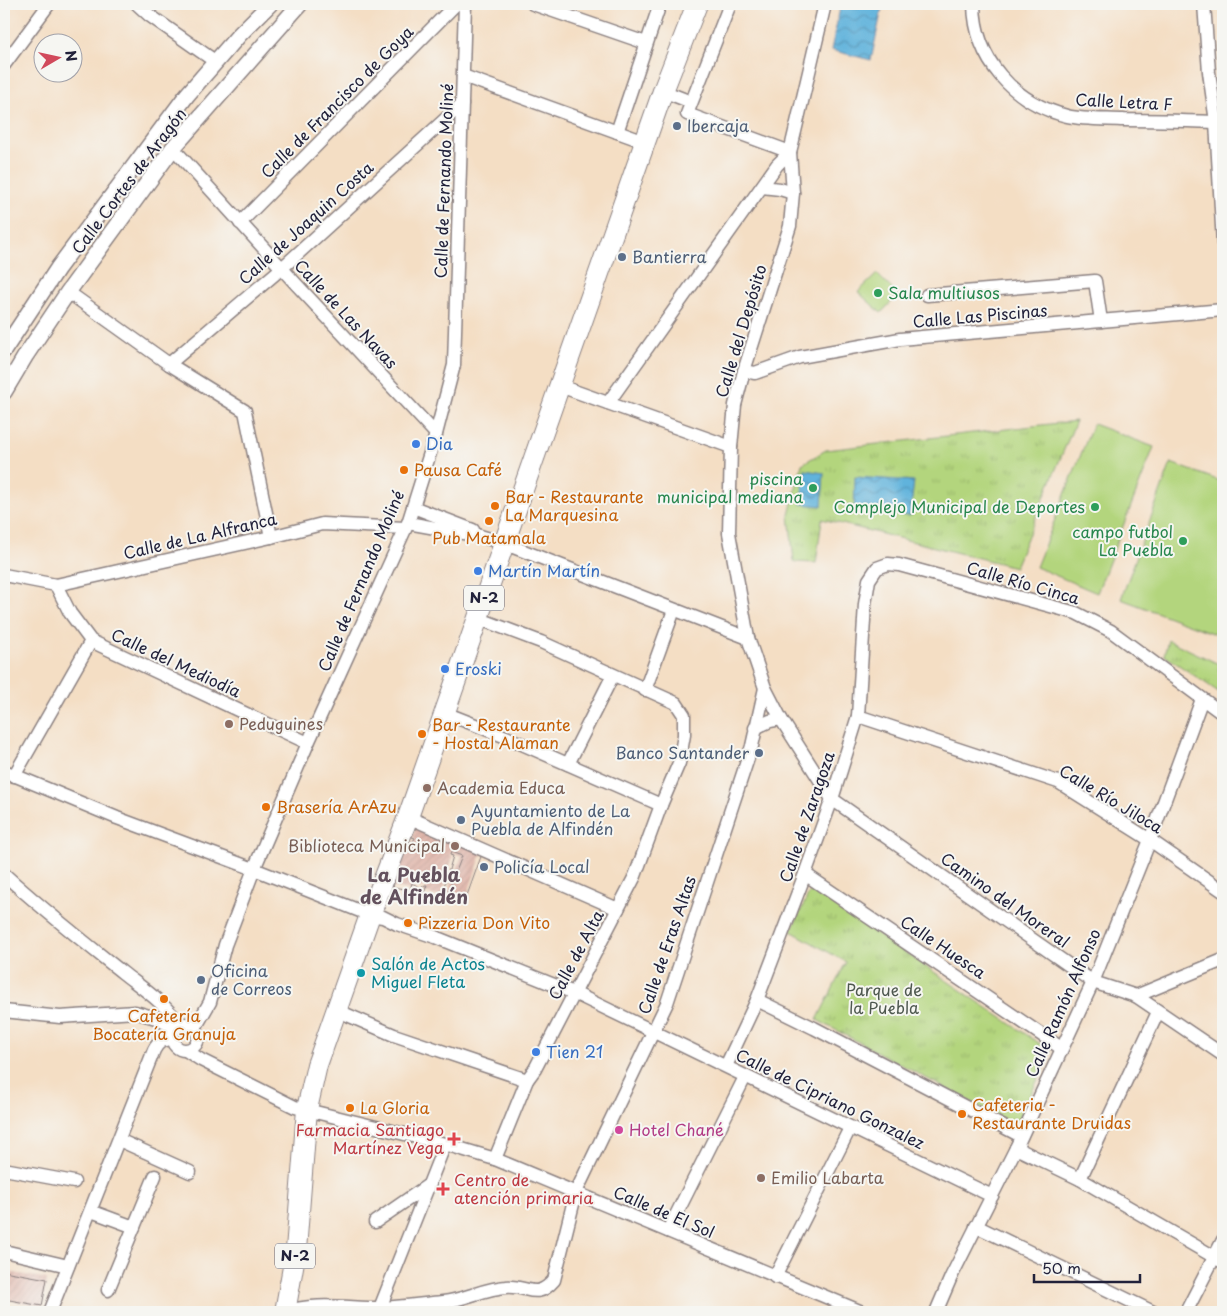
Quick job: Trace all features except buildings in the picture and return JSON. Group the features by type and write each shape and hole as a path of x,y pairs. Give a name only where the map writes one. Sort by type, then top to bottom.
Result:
{"highway":[{"name":"N-2","path":"285,1312 296,1250 307,1109 317,1065 445,713 503,542 560,386 663,91 697,4"}],"street":[{"path":"4,65 49,4"},
{"path":"137,4 216,62"},
{"name":"Calle Cortes de Aragón","path":"4,350 58,268 187,95 239,35 270,4"},
{"name":"Calle Cortes de Aragón","path":"4,392 26,354 68,292 173,148 300,4"},
{"name":"Calle de Francisco de Goya","path":"240,223 456,4"},
{"name":"Calle de Fernando Moliné","path":"195,1028 210,1002 225,944 254,869 308,743 406,526 436,434 454,365 466,4"},
{"path":"533,4 646,44"},
{"path":"617,132 660,4"},
{"path":"608,403 777,165 790,152 687,114 730,4"},
{"name":"Calle del Depósito","path":"825,4 790,152 793,193 792,214 786,240 735,405 731,447 729,533 748,638 765,688 781,719 832,800"},
{"name":"Calle Letra F","path":"974,4 978,34 986,56 1012,89 1044,108 1068,116 1101,119 1220,120"},
{"path":"1204,4 1209,72 1220,120 1223,244"},
{"path":"463,76 645,142"},
{"path":"663,91 691,102"},
{"name":"Calle de Joaquin Costa","path":"170,364 282,268 462,104"},
{"name":"Calle de Las Navas","path":"173,148 436,434"},
{"path":"762,187 793,193"},
{"path":"927,295 1095,281 1101,321"},
{"path":"68,292 170,364 245,411 271,537"},
{"name":"Calle Las Piscinas","path":"744,371 755,373 800,357 900,339 1223,310"},
{"path":"560,386 731,447"},
{"path":"413,507 463,525 480,536 503,542 748,638"},
{"name":"Calle de La Alfranca","path":"4,575 56,585 322,524 406,526 480,536"},
{"name":"Calle Río Cinca","path":"877,568 888,564 899,565 1076,613 1111,631 1223,714"},
{"name":"Calle de Zaragoza","path":"726,1066 756,1000 805,874 832,800 858,716 865,604 869,580 877,568"},
{"name":"Calle del Mediodía","path":"56,585 70,613 91,641 308,743"},
{"path":"645,690 674,610"},
{"name":"Calle de Alta","path":"480,612 480,619 541,642 676,703 684,715 684,735 679,763 661,805 635,876 527,1080 495,1159"},
{"path":"9,774 91,641"},
{"path":"568,764 613,675"},
{"name":"Calle de Eras Altas","path":"380,1308 446,1302 505,1287 516,1287 535,1292 547,1288 554,1280 576,1192 667,1003 752,746 765,688"},
{"name":"Calle Ramón Alfonso","path":"936,1312 1093,982 1150,840 1202,699"},
{"path":"445,713 661,805"},
{"name":"Calle Río Jiloca","path":"858,716 1058,782 1150,840 1223,891"},
{"path":"755,728 770,721 781,719"},
{"name":"Calle de Cipriano Gonzalez","path":"9,774 117,818 370,915 384,917 397,924 435,937 574,993 992,1196"},
{"name":"Camino del Moreral","path":"832,800 1093,982 1136,996 1223,1055"},
{"path":"408,816 618,909"},
{"path":"4,874 25,894 175,1018 176,1031 179,1050 187,1051 195,1047 198,1040 197,1031 188,1024 176,1031 166,1039 157,1044 50,1312"},
{"name":"Calle Huesca","path":"805,874 1062,1048"},
{"path":"1136,996 1223,960"},
{"path":"135,1012 147,993"},
{"path":"756,1000 814,1028 1018,1142 1218,1259"},
{"path":"336,1010 394,1035 527,1080"},
{"path":"4,1011 60,1017 135,1012 156,1018 176,1031"},
{"path":"1080,1179 1158,1012"},
{"name":"Calle de El Sol","path":"187,1051 201,1060 295,1107 445,1144 495,1159 862,1312"},
{"path":"668,1231 746,1077"},
{"path":"776,1277 850,1128"},
{"path":"120,1140 190,1172"},
{"path":"285,1312 299,1307 380,1308 445,1144"},
{"path":"4,1169 74,1182"},
{"path":"108,1290 155,1176"},
{"path":"375,1222 430,1184"},
{"path":"91,1211 134,1227"},
{"path":"976,1226 1154,1312"},
{"path":"1186,1312 1218,1259 1223,1240"},
{"path":"4,1252 68,1266"}],"green space":[{"name":"Sala multiusos","path":"877,274 898,295 881,313 858,292"},
{"path":"1076,421 1015,567 822,519 816,563 794,562 789,515 802,464 826,450"},
{"name":"Complejo Municipal de Deportes","path":"1093,424 1154,447 1097,593 1036,567"},
{"name":"campo futbol La Puebla","path":"1171,463 1223,482 1223,637 1121,599"},
{"path":"1168,640 1223,666 1223,695 1164,655"},
{"name":"Parque de la Puebla","path":"811,889 1051,1051 1016,1126 817,1020 846,962 791,931"}],"water":[{"path":"841,4 883,4 871,60 831,50"},
{"name":"piscina municipal mediana","path":"805,470 824,473 822,506 801,504"},
{"path":"855,477 914,481 910,516 854,511"}],"waterway":[{"path":"501,1312 561,1312"}],"place":[{"name":"Ibercaja","path":"677,126"},
{"name":"Bantierra","path":"622,257"},
{"name":"Sala multiusos","path":"878,293"},
{"name":"Dia","path":"416,444"},
{"name":"Pausa Café","path":"404,470"},
{"name":"piscina municipal mediana","path":"813,488"},
{"name":"Bar - Restaurante La Marquesina","path":"495,506"},
{"name":"Complejo Municipal de Deportes","path":"1095,507"},
{"name":"Pub Matamala","path":"489,521"},
{"name":"campo futbol La Puebla","path":"1183,541"},
{"name":"Martín Martín","path":"478,571"},
{"name":"Eroski","path":"445,669"},
{"name":"Peduguines","path":"229,724"},
{"name":"Bar - Restaurante - Hostal Alaman","path":"422,734"},
{"name":"Banco Santander","path":"759,753"},
{"name":"Academia Educa","path":"427,788"},
{"name":"Brasería ArAzu","path":"266,807"},
{"name":"Ayuntamiento de La Puebla de Alfindén","path":"461,820"},
{"name":"Biblioteca Municipal","path":"455,846"},
{"name":"Policía Local","path":"484,867"},
{"name":"Pizzeria Don Vito","path":"408,923"},
{"name":"Salón de Actos Miguel Fleta","path":"361,973"},
{"name":"Oficina de Correos","path":"201,980"},
{"name":"Cafetería Bocatería Granuja","path":"164,999"},
{"name":"Tien 21","path":"536,1052"},
{"name":"La Gloria","path":"350,1108"},
{"name":"Cafeteria - Restaurante Druidas","path":"962,1114"},
{"name":"Hotel Chané","path":"619,1130"},
{"name":"Farmacia Santiago Martínez Vega","path":"454,1139"},
{"name":"Emilio Labarta","path":"761,1178"},
{"name":"Centro de atención primaria","path":"443,1189"}],"district":[{"name":"La Puebla de Alfindén","path":"414,886"}]}
